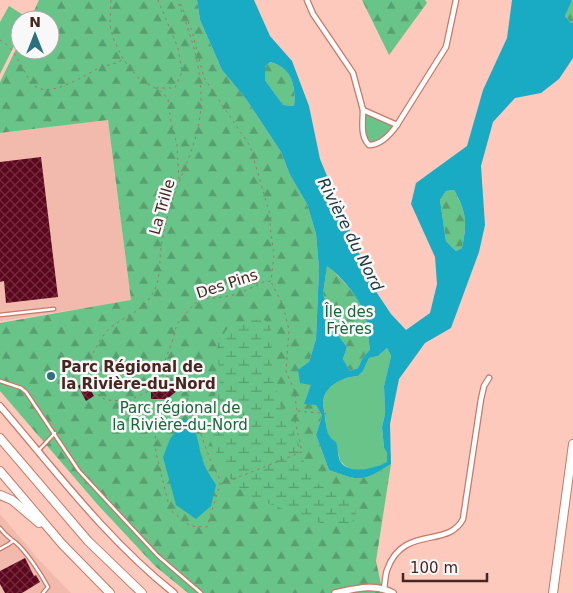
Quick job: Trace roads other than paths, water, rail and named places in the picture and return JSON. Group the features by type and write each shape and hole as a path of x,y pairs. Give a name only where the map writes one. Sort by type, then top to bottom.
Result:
{"highway":[{"path":"0,438 88,541 142,593"},
{"path":"553,593 573,444"},
{"path":"0,471 54,535 110,593"},
{"path":"0,495 12,500 54,535"}],"street":[{"path":"307,0 353,74 363,110 363,134 365,141 369,145 376,145 397,126 446,47 456,0"},
{"path":"363,110 397,126"},
{"path":"384,589 387,570 396,553 405,544 455,530 463,520 480,399 489,378"},
{"path":"0,406 110,533 143,566 174,593"},
{"path":"335,593 366,586 384,589 393,593"}],"lane":[{"path":"0,315 54,309"},
{"path":"0,381 14,385 26,392 79,471 158,556 201,593"},
{"path":"38,451 55,433"},
{"path":"0,528 41,574 48,587 43,593"},
{"path":"0,549 13,541"}],"water":[{"name":"Rivière du Nord","path":"197,0 254,0 270,36 292,61 309,106 320,159 373,287 391,314 406,330 430,313 437,284 435,257 411,204 416,183 467,146 483,90 507,38 512,0 572,0 565,16 571,23 573,22 573,58 559,79 541,93 515,98 493,122 481,166 485,225 479,252 451,328 425,343 399,379 390,424 391,464 367,477 348,477 329,470 316,435 322,416 316,405 304,404 311,385 300,383 298,370 309,362 316,339 319,269 316,234 307,204 290,175 281,152 246,99 222,70 200,20","holes":["270,62 283,68 288,73 293,84 294,106 283,105 265,80 265,67","454,190 464,212 465,232 462,248 456,251 446,241 440,200 446,191","327,266 349,288 362,308 366,319 370,349 358,368 350,371 343,359 347,347 334,330 323,294","387,348 391,356 384,386 385,414 382,427 387,462 370,468 350,468 344,466 340,461 336,442 330,437 328,432 323,404 324,396 331,387 341,380 358,376 363,371 369,358 378,356"]},
{"path":"185,418 196,433 204,464 216,485 211,506 196,519 176,505 163,457 170,439"}],"place":[{"name":"Parc Régional de la Rivière-du-Nord","path":"51,376"}],"park label":[{"name":"Île des Frères","path":"349,320"},
{"name":"Parc régional de la Rivière-du-Nord","path":"180,416"}]}
